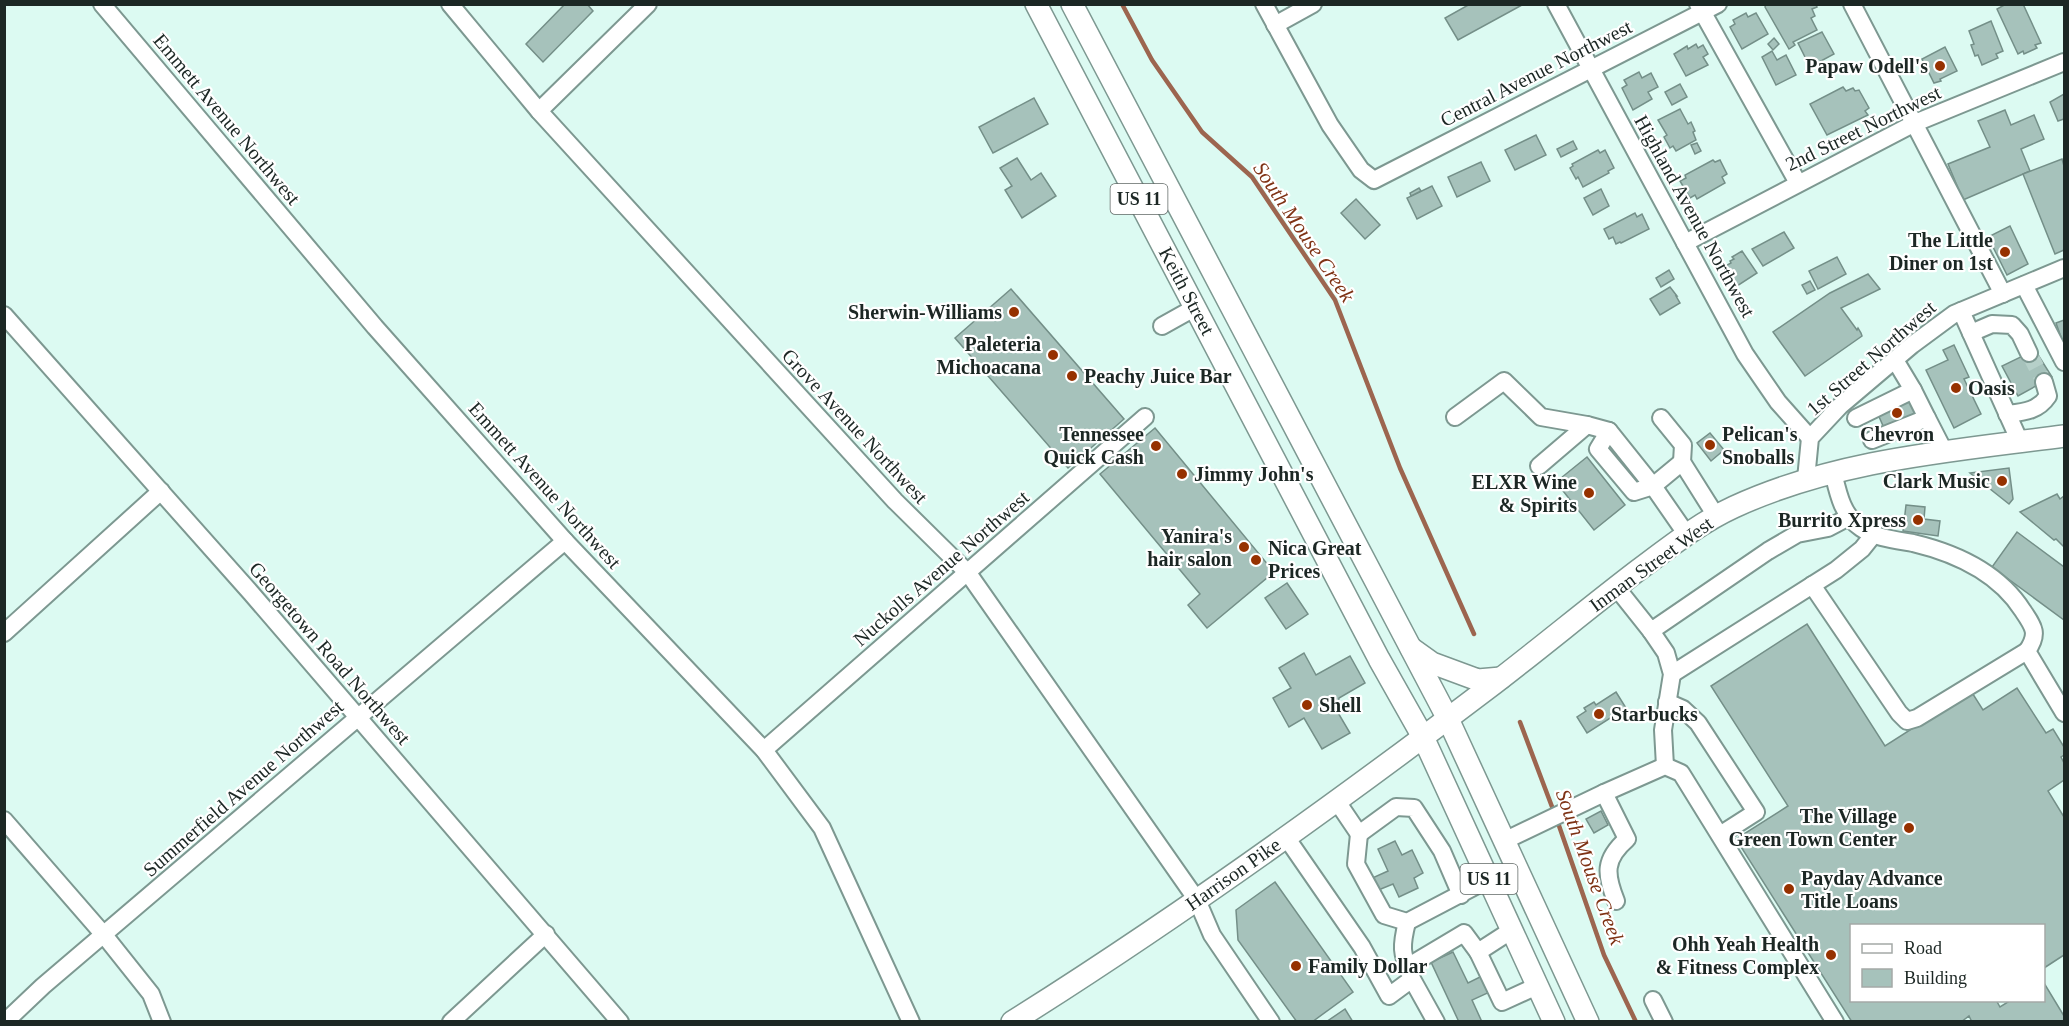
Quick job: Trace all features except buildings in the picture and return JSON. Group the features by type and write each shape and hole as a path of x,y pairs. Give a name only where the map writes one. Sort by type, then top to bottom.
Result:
{"main road":[{"name":"Keith Street","path":"1036,4 1379,659 1424,737"},
{"name":"Keith Street","path":"1072,4 1222,294 1448,719"},
{"path":"1196,308 1222,294"},
{"name":"Inman Street West","path":"1448,719 1616,587 1687,535 1735,506 1806,479 1882,461 2064,436"},
{"path":"1409,646 1432,663 1468,677 1478,680 1501,678"},
{"name":"Harrison Pike","path":"1012,1022 1090,973 1197,900 1448,719"},
{"name":"US 11","path":"1448,719 1588,1022"},
{"name":"US 11","path":"1424,737 1554,1022"}],"street":[{"name":"Emmett Avenue Northwest","path":"102,4 375,327 565,541 765,750 822,828 911,1022"},
{"name":"Grove Avenue Northwest","path":"450,4 539,111 895,501 968,573 1197,900 1212,935 1271,1022"},
{"path":"539,111 648,4"},
{"path":"1264,4 1275,25 1313,4"},
{"name":"Highland Avenue Northwest","path":"1556,4 1745,354 1778,402 1810,438"},
{"name":"Central Avenue Northwest","path":"1275,25 1330,125 1361,170 1374,180 1591,69 1700,9 1718,4"},
{"path":"1852,4 1916,123 2002,294"},
{"path":"1700,9 1798,183"},
{"name":"2nd Street Northwest","path":"1685,243 1798,183 1819,178 1916,123 2064,62"},
{"name":"1st Street Northwest","path":"1806,479 1810,438 1840,406 1932,329 1961,311 2064,268"},
{"path":"2024,285 2064,362"},
{"path":"1162,326 1196,308"},
{"path":"1961,311 2020,442"},
{"name":"Georgetown Road Northwest","path":"4,315 161,491 621,1022"},
{"path":"1971,333 1992,324 2012,325 2020,334 2029,353"},
{"path":"1895,360 1913,390 1944,453"},
{"path":"1455,417 1504,381 1541,417 1587,424 1609,431 1653,486 1687,535"},
{"path":"2007,414 2027,412 2043,404 2048,396 2044,382"},
{"path":"1856,418 1913,390"},
{"path":"1840,406 1856,418 1872,440 1882,461"},
{"name":"Nuckolls Avenue Northwest","path":"765,750 1145,417"},
{"path":"1661,418 1683,445 1682,462 1716,516"},
{"path":"1872,440 1927,418"},
{"path":"1539,466 1587,424"},
{"path":"1653,486 1682,462"},
{"path":"1812,585 1899,714 1907,721 1917,718 2026,651 2035,638 2033,628 2017,601 2000,583 1969,563 1929,547 1862,529 1849,517 1840,501 1833,472"},
{"path":"4,633 161,491"},
{"path":"1651,631 1787,540 1812,530 1828,528 1849,517"},
{"path":"1672,674 1812,585 1862,549 1874,534"},
{"name":"Summerfield Avenue Northwest","path":"5,1022 43,986 357,716 565,541"},
{"path":"1616,587 1651,631 1669,659 1672,674 1663,748 1665,766"},
{"path":"2026,651 2064,713"},
{"path":"1667,702 1683,710 1698,723 1756,812 1720,836"},
{"path":"1504,841 1665,766 1681,773 1835,1022"},
{"path":"1604,793 1627,839 1612,855 1608,865 1610,888 1616,901"},
{"path":"1336,800 1359,834 1356,864 1384,915 1407,922 1489,879"},
{"path":"1359,834 1396,807 1414,808 1442,852 1461,895"},
{"path":"4,820 104,935 151,994 162,1022"},
{"path":"1286,837 1362,947 1389,996 1410,973 1464,933 1478,952 1502,1002 1537,986"},
{"path":"1407,922 1402,957 1436,1022"},
{"path":"1478,952 1512,930"},
{"path":"451,1022 546,934"},
{"path":"1653,1000 1664,1022"}],"waterway":[{"name":"South Mouse Creek","path":"1122,4 1152,60 1202,132 1252,177 1335,300 1400,468 1474,634"},
{"name":"South Mouse Creek","path":"1520,722 1554,812"},
{"name":"South Mouse Creek","path":"1557,820 1604,955 1636,1022"}],"tunnel":[{"path":"2029,353 2044,382"}],"place":[{"name":"Papaw Odell's","path":"1940,66"},
{"name":"The Little Diner on 1st","path":"2005,252"},
{"name":"Sherwin-Williams","path":"1014,312"},
{"name":"Paleteria Michoacana","path":"1053,355"},
{"name":"Peachy Juice Bar","path":"1072,376"},
{"name":"Oasis","path":"1956,388"},
{"name":"Chevron","path":"1897,413"},
{"name":"Pelican's Snoballs","path":"1710,445"},
{"name":"Tennessee Quick Cash","path":"1156,446"},
{"name":"Jimmy John's","path":"1182,474"},
{"name":"Clark Music","path":"2002,481"},
{"name":"ELXR Wine & Spirits","path":"1589,493"},
{"name":"Burrito Xpress","path":"1918,520"},
{"name":"Yanira's hair salon","path":"1244,547"},
{"name":"Nica Great Prices","path":"1256,560"},
{"name":"Shell","path":"1307,705"},
{"name":"Starbucks","path":"1599,714"},
{"name":"The Village Green Town Center","path":"1909,828"},
{"name":"Payday Advance Title Loans","path":"1789,889"},
{"name":"Ohh Yeah Health & Fitness Complex","path":"1831,955"},
{"name":"Family Dollar","path":"1296,966"}]}
